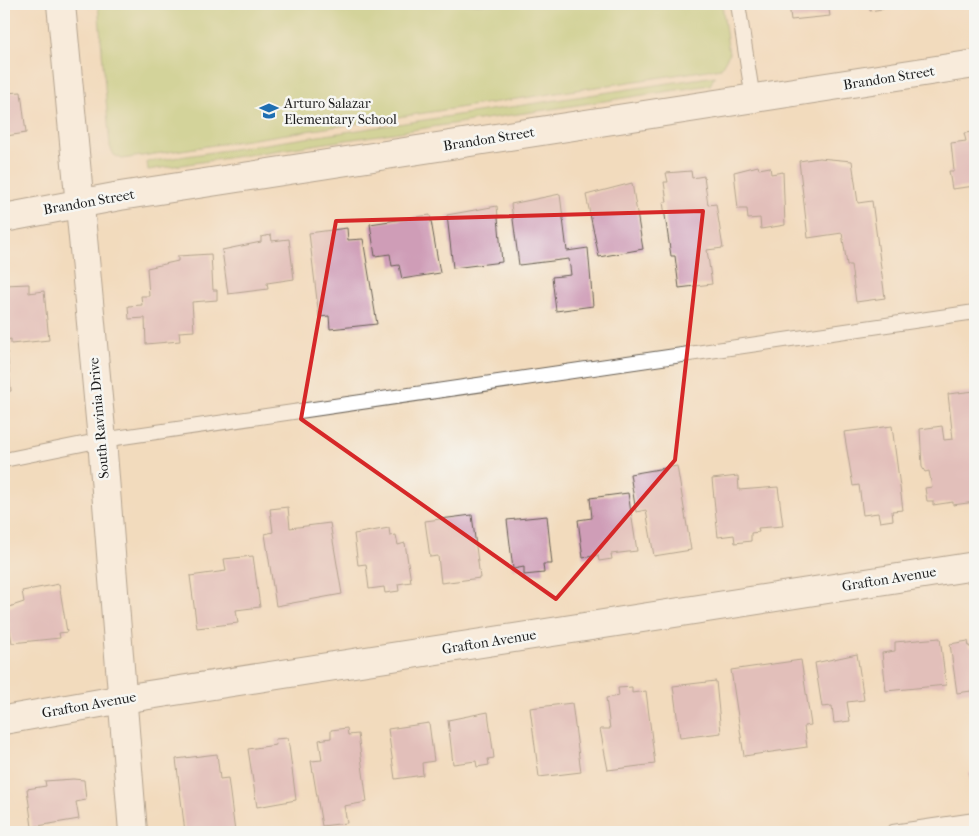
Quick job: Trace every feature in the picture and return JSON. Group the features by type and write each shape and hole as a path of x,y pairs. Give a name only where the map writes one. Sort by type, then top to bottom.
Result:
{"street":[{"name":"South Ravinia Drive","path":"61,4 102,440 133,832"},
{"name":"Brandon Street","path":"4,218 79,204 975,64"},
{"name":"Grafton Avenue","path":"4,720 123,699 975,566"}],"lane":[{"path":"738,4 753,99"},
{"path":"4,460 102,440 975,312"},
{"path":"893,832 975,820"}],"highlighted area":[{"path":"703,211 675,460 556,599 301,419 336,221"}],"green space":[{"name":"Arturo Salazar Elementary School","path":"98,4 722,4 729,54 721,68 122,159 114,155 110,147"},
{"path":"715,76 710,85 148,170 147,162"}],"building":[{"path":"789,4 828,4 830,16 791,20"},
{"path":"870,4 893,4 893,7 870,11"},
{"path":"21,92 26,133 6,136 7,140 4,140 4,93"},
{"path":"975,132 975,186 952,189 949,171 954,171 951,143 966,141 964,133"},
{"path":"819,158 852,161 858,203 872,201 885,298 856,302 851,265 847,265 842,233 808,238 799,161"},
{"path":"758,166 759,169 770,167 771,174 783,172 785,225 761,229 760,218 748,219 747,209 738,209 734,172"},
{"path":"691,171 692,178 704,176 708,205 716,204 723,248 707,250 712,284 679,288 675,256 671,256 663,202 667,202 664,182 668,182 666,173"},
{"path":"632,183 643,249 599,257 586,195"},
{"path":"560,194 567,251 588,248 593,306 556,311 552,277 571,275 569,259 519,265 511,204"},
{"path":"497,206 502,262 453,268 447,215"},
{"path":"430,215 440,273 402,279 399,265 392,266 390,254 375,256 370,224"},
{"path":"347,228 348,240 363,239 377,324 330,329 329,316 319,317 309,233"},
{"path":"271,235 272,241 289,239 294,279 267,283 268,289 228,294 222,250 261,242 261,237"},
{"path":"211,254 213,290 217,290 217,300 192,302 194,331 179,332 180,341 146,344 145,318 129,319 128,306 142,305 141,296 149,296 147,268 178,261 178,256"},
{"path":"29,284 29,293 44,291 49,340 11,344 11,339 6,340 11,391 4,392 4,285"},
{"path":"975,391 975,476 972,476 975,502 953,505 953,502 933,505 933,501 927,501 925,488 932,487 929,471 925,472 922,467 920,429 942,426 944,440 953,439 948,394"},
{"path":"892,426 903,510 892,511 893,520 880,522 878,513 863,515 859,485 853,486 844,432"},
{"path":"677,466 691,550 654,556 646,510 636,512 630,474"},
{"path":"738,476 739,490 778,487 783,526 758,528 759,532 751,533 751,541 735,543 734,535 718,537 712,479"},
{"path":"628,493 637,551 611,554 612,559 599,561 598,555 583,558 578,520 592,518 590,498"},
{"path":"288,507 290,528 330,523 342,594 276,606 265,534 273,532 270,509"},
{"path":"472,515 480,578 441,583 438,556 430,557 425,521"},
{"path":"547,516 552,564 543,564 544,573 524,575 524,567 513,569 507,520"},
{"path":"389,528 390,536 396,535 398,545 405,543 411,582 398,584 399,591 385,593 384,587 369,589 366,564 358,565 354,534"},
{"path":"253,556 260,607 236,610 238,623 197,628 190,576 226,571 224,559"},
{"path":"59,584 67,632 59,633 60,638 12,643 6,608 24,602 22,591"},
{"path":"940,638 946,685 886,691 882,653 895,651 895,642"},
{"path":"968,641 969,647 975,646 975,702 973,702 971,691 957,693 950,644"},
{"path":"857,654 864,700 847,702 850,721 834,723 832,706 822,707 815,663"},
{"path":"801,660 811,725 804,726 807,747 744,756 731,670"},
{"path":"716,681 721,733 680,738 673,686"},
{"path":"632,687 632,693 646,691 655,764 608,770 600,729 610,729 606,698 619,696 618,688"},
{"path":"572,703 581,772 539,777 530,708"},
{"path":"488,712 494,758 488,759 489,765 477,767 476,761 453,764 448,720"},
{"path":"429,723 434,761 422,763 423,775 395,779 388,729"},
{"path":"347,728 348,735 358,734 367,802 344,806 347,823 322,826 311,761 322,760 319,740 331,738 331,730"},
{"path":"288,738 296,800 257,807 248,749 276,745 275,739"},
{"path":"217,754 220,779 228,778 235,832 185,832 176,759"},
{"path":"975,772 975,805 973,806 969,773"},
{"path":"84,780 86,800 76,802 79,819 32,827 27,789 46,786 45,781"}],"place":[{"name":"Arturo Salazar Elementary School","path":"269,111"}]}
